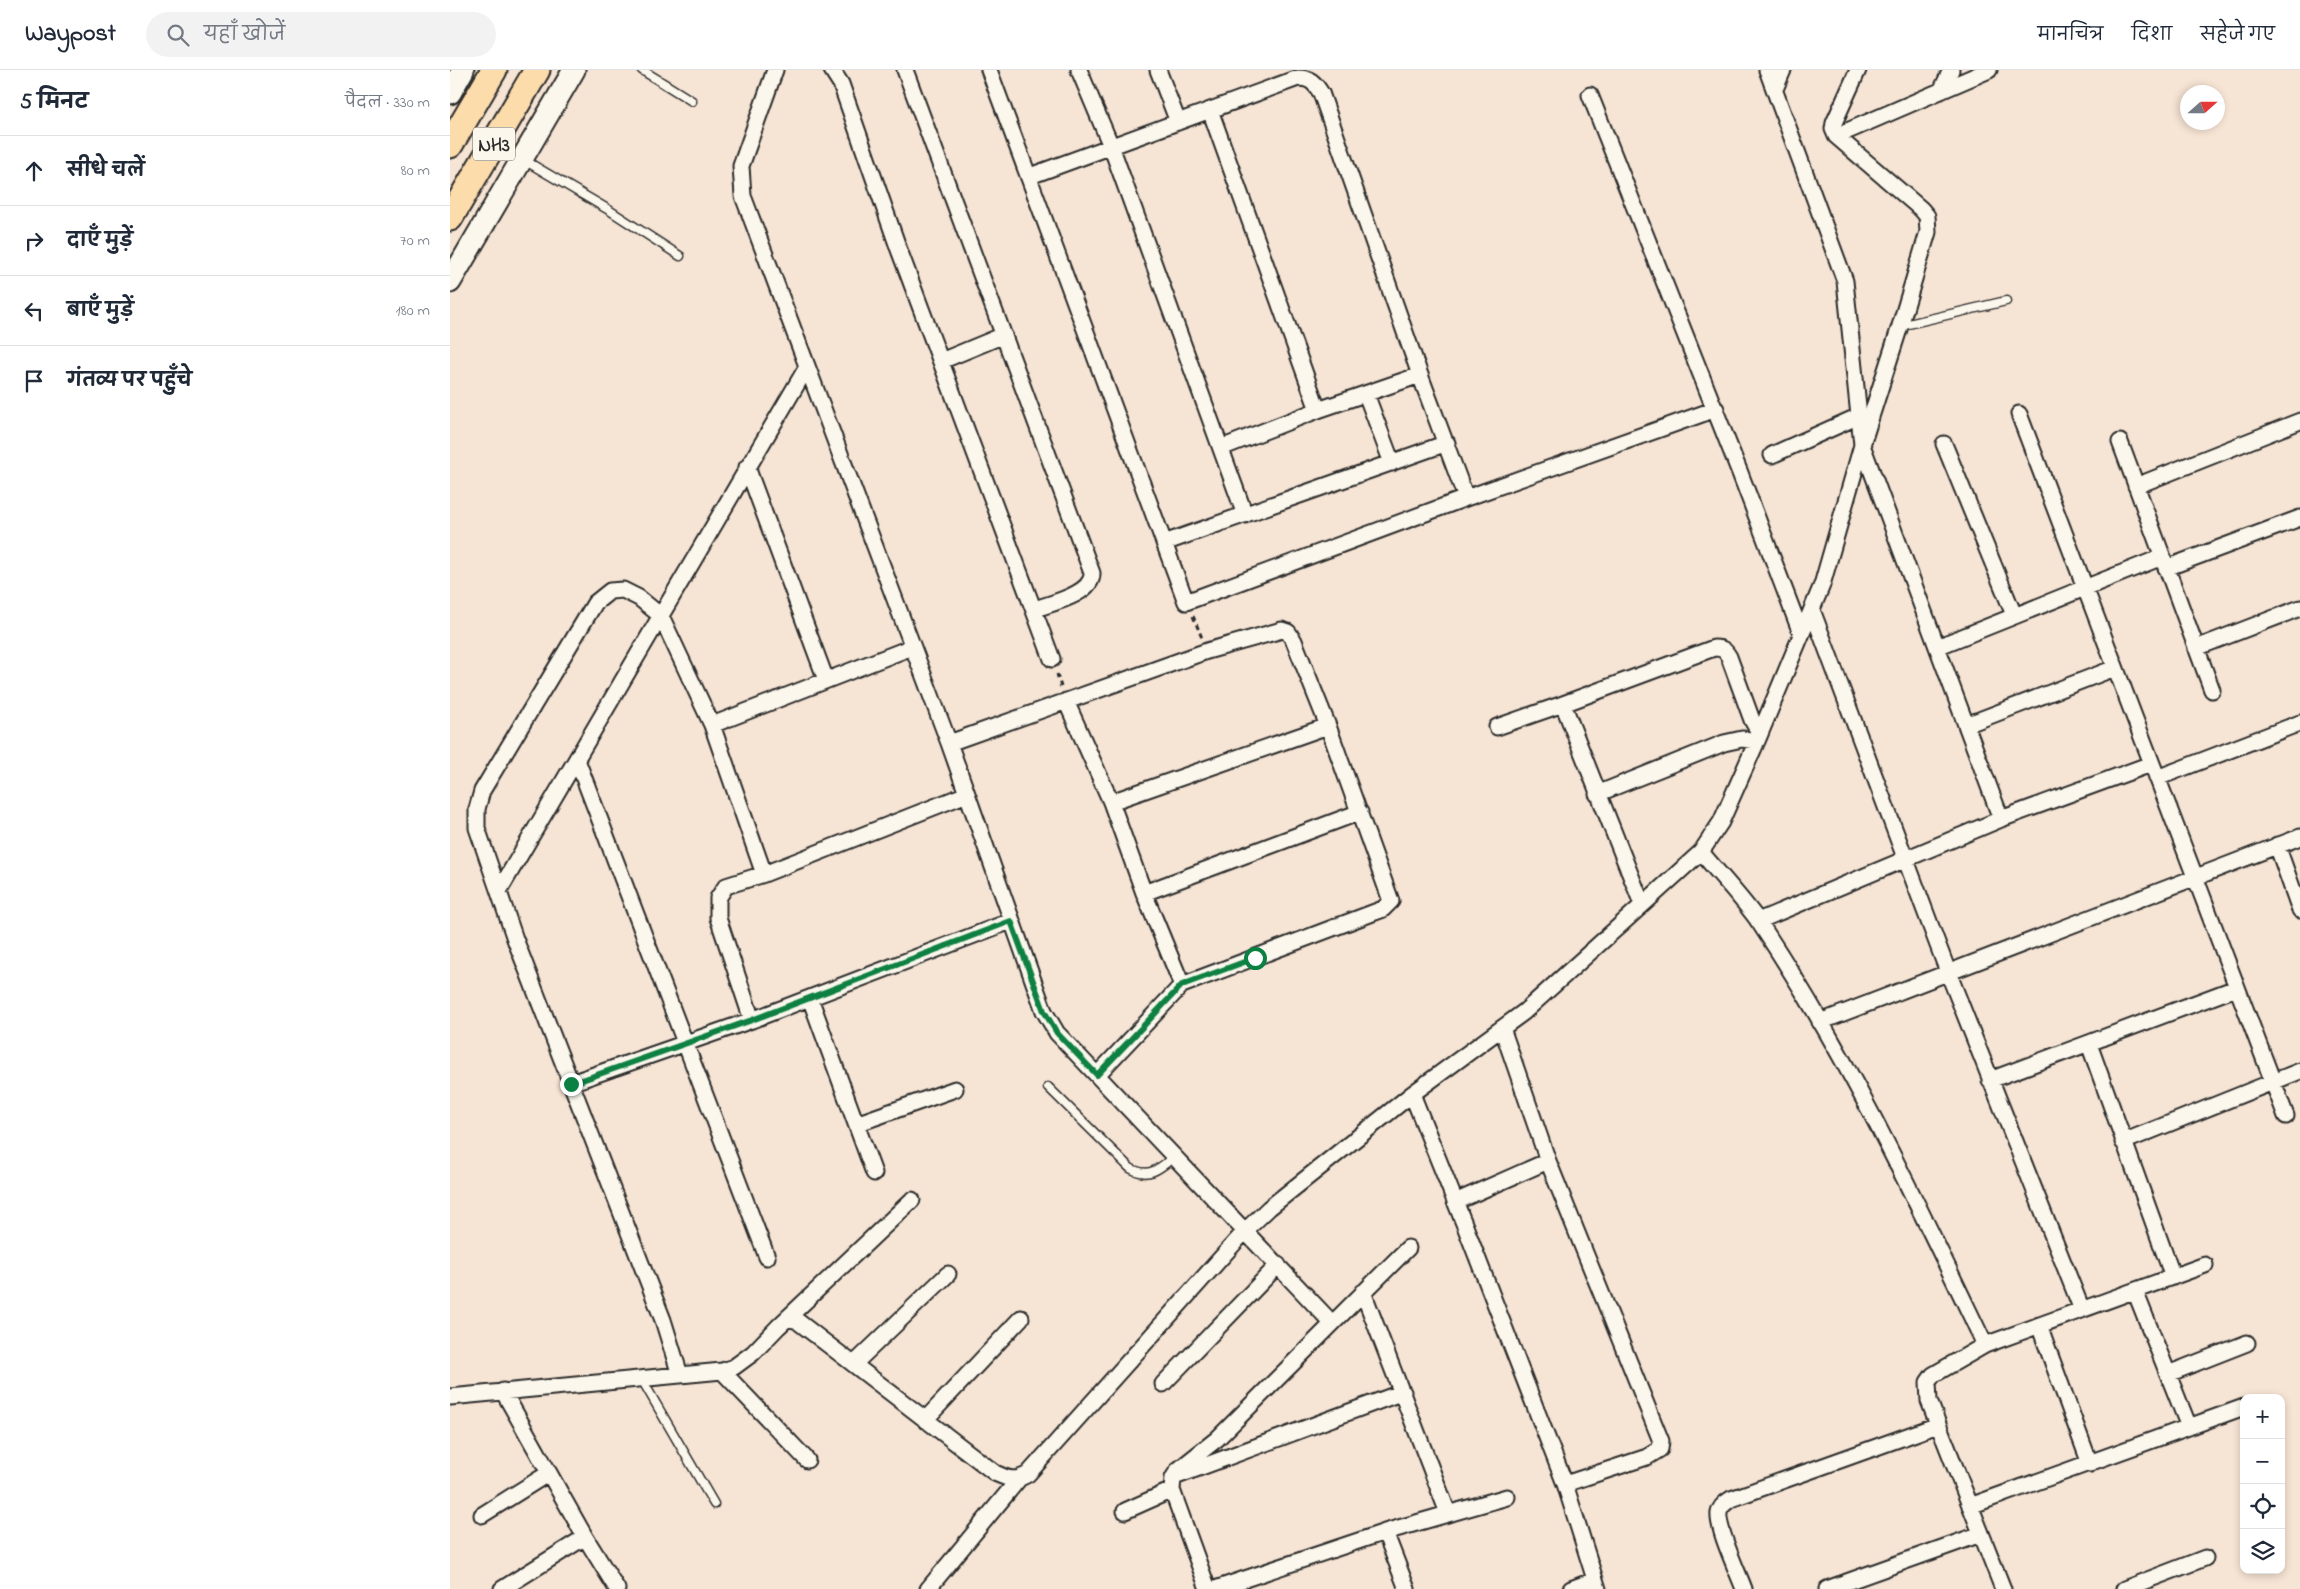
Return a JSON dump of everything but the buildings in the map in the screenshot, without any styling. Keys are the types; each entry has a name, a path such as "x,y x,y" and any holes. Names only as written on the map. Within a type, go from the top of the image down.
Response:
{"highway":[{"name":"NH3","path":"450,145 494,70"},
{"name":"NH3","path":"450,218 537,70"}],"main road":[{"path":"450,93 463,70"},
{"path":"450,282 574,70"}],"street":[{"path":"775,70 741,166 740,179 743,196 949,742 1044,1011 1057,1033 1246,1230 1332,1323"},
{"path":"832,70 841,84 898,247 1035,609 1052,659"},
{"path":"905,70 1092,572 1092,580 1089,586 1035,609"},
{"path":"989,70 1030,176 1186,602 1466,498 1716,409"},
{"path":"1079,70 1111,146 1245,515"},
{"path":"1158,70 1178,122"},
{"path":"1766,70 1775,89 1845,281 1862,445 2001,819"},
{"path":"1775,89 1783,70"},
{"path":"928,1589 1018,1480 1028,1474 1246,1230 1270,1208 1412,1094 1524,1012 1702,852 1721,822 1759,737 1822,585 1862,445 1928,232 1927,216 1921,209 1836,136 1833,128 1834,123 1858,70"},
{"path":"1942,91 1951,70"},
{"path":"1836,136 1989,70"},
{"path":"1030,176 1298,78 1306,78 1314,82 1321,92 1420,375 1466,498"},
{"path":"1590,95 1716,409 1801,633"},
{"path":"1210,110 1318,410"},
{"path":"941,361 1004,335"},
{"path":"499,891 807,367"},
{"path":"1221,448 1318,410 1420,375"},
{"path":"1366,394 1392,463"},
{"path":"2019,414 2286,1116"},
{"path":"1772,455 1859,416"},
{"path":"2136,486 2300,421"},
{"path":"2120,442 2212,690"},
{"path":"1164,544 1446,443"},
{"path":"1944,444 2014,615"},
{"path":"747,467 826,680"},
{"path":"1936,647 2086,587 2300,518"},
{"path":"680,1375 663,1320 571,1084 477,828 477,809 482,791 595,603 603,594 610,590 623,590 639,598 662,616 712,725 764,874"},
{"path":"2196,648 2300,608"},
{"path":"1812,610 1948,972 2082,1310"},
{"path":"949,742 1207,651 1282,630 1288,632 1294,640 1360,812 1391,901 1386,907 1182,985 1097,1075"},
{"path":"712,725 912,647"},
{"path":"1497,727 1714,648 1720,648 1726,651 1759,737"},
{"path":"1966,725 2115,668"},
{"path":"1066,701 1111,802 1144,893 1182,985"},
{"path":"1563,704 1642,904"},
{"path":"2157,778 2300,723"},
{"path":"1111,802 1328,726"},
{"path":"1597,794 1724,743 1759,737"},
{"path":"577,760 766,1257"},
{"path":"1758,921 2001,819 2151,764"},
{"path":"752,1020 718,918 718,898 720,892 726,886 764,874 967,794"},
{"path":"1144,893 1360,812"},
{"path":"1820,1022 2300,837"},
{"path":"2276,845 2300,910"},
{"path":"1702,852 1758,921 1820,1022 1900,1169 1985,1345"},
{"path":"571,1084 752,1020 1011,921"},
{"path":"1990,1080 2236,988"},
{"path":"810,998 874,1173"},
{"path":"1502,1028 1548,1161 1661,1441 1660,1449 1655,1454 1565,1484"},
{"path":"2089,1044 2173,1276"},
{"path":"2123,1142 2300,1071"},
{"path":"856,1124 955,1089"},
{"path":"1412,1094 1565,1484 1597,1585 1571,1589"},
{"path":"1455,1202 1548,1161"},
{"path":"450,1397 722,1371 734,1367 748,1357 912,1200"},
{"path":"1208,1589 1172,1484 1178,1470 1217,1439 1408,1248"},
{"path":"2003,1589 1929,1401 1928,1382 1933,1375 1985,1345 2205,1264"},
{"path":"1163,1384 1278,1265"},
{"path":"854,1364 948,1274"},
{"path":"2135,1291 2189,1427"},
{"path":"1363,1292 1448,1513"},
{"path":"925,1420 1021,1318"},
{"path":"787,1319 796,1320 995,1473 1008,1479 1018,1480"},
{"path":"2039,1325 2090,1464"},
{"path":"2168,1374 2247,1343"},
{"path":"722,1371 807,1460"},
{"path":"503,1391 585,1537 617,1589"},
{"path":"1125,1512 1172,1484 1402,1392"},
{"path":"1970,1506 2240,1408"},
{"path":"1744,1589 1720,1524 1719,1512 1722,1505 1731,1499 1938,1425"},
{"path":"482,1515 549,1473"},
{"path":"1215,1589 1259,1583 1386,1532 1506,1497"},
{"path":"1386,1532 1407,1589"},
{"path":"1827,1589 1866,1582 1981,1534"},
{"path":"502,1589 585,1537"},
{"path":"2124,1589 2205,1558"}],"lane":[{"path":"642,70 692,101"},
{"path":"522,159 609,210 680,256"},
{"path":"1900,326 2006,300"},
{"path":"1048,1087 1130,1168 1138,1173 1153,1173 1174,1156"},
{"path":"641,1378 714,1504"}],"path":[{"path":"1186,602 1207,651"},
{"path":"1052,659 1066,701"}],"route":[{"path":"571,1084 752,1020 1011,921 1044,1011 1057,1033 1097,1075 1182,985 1255,958"}]}
